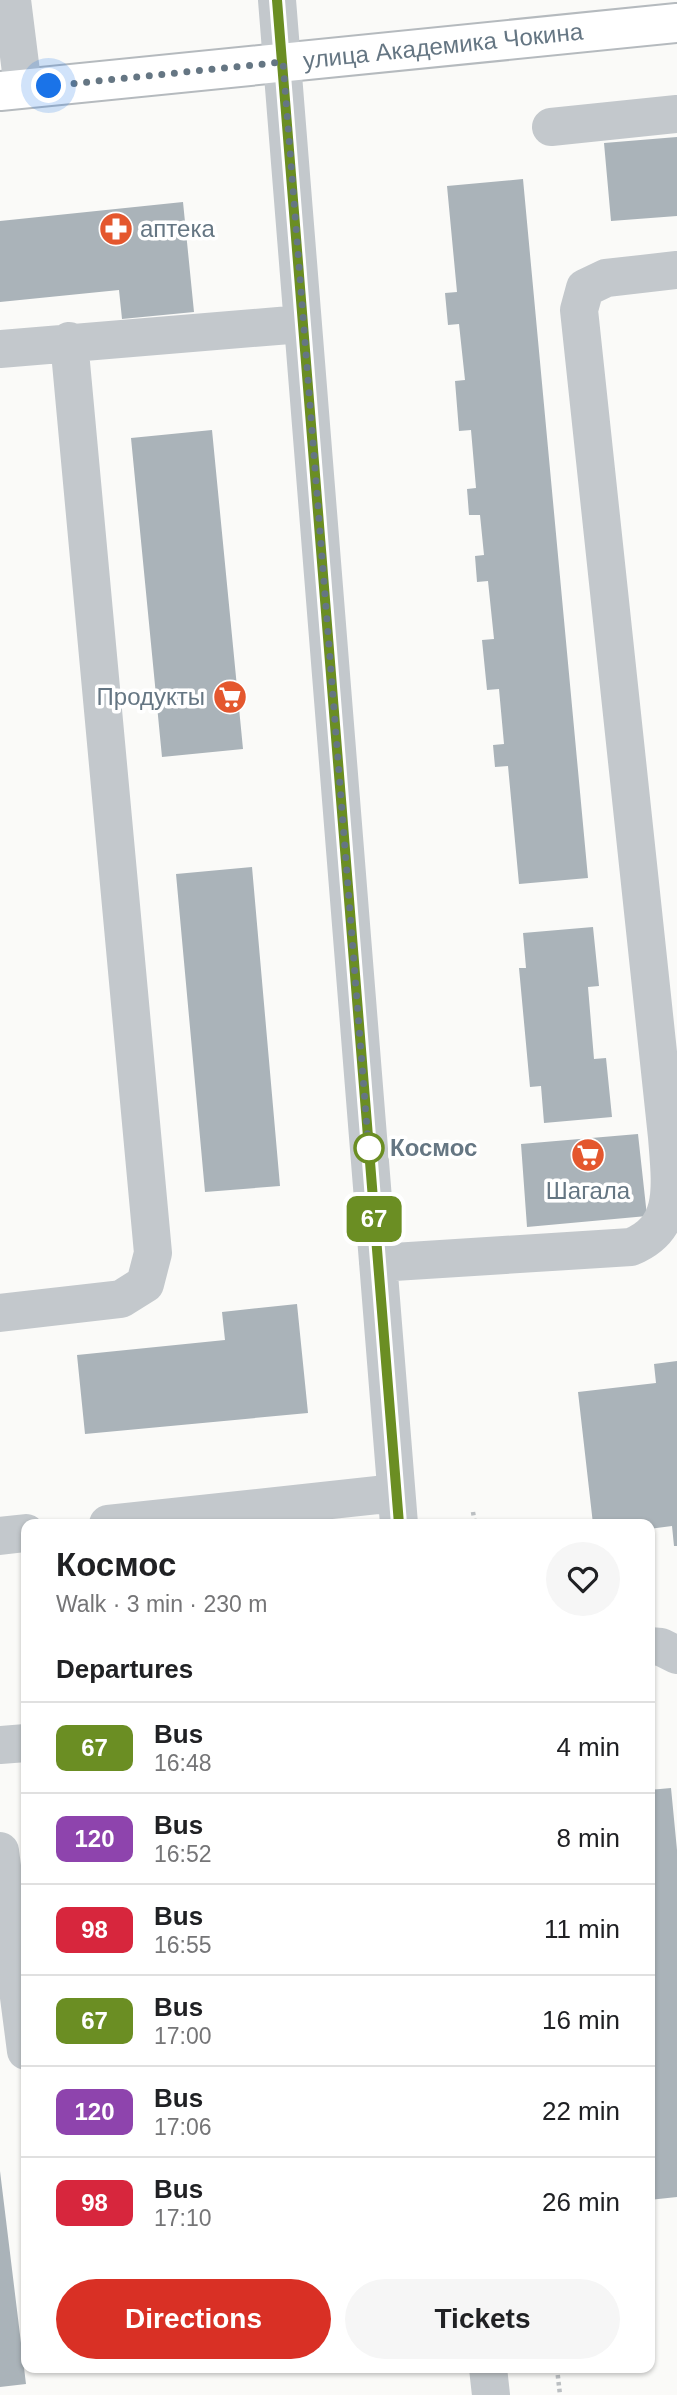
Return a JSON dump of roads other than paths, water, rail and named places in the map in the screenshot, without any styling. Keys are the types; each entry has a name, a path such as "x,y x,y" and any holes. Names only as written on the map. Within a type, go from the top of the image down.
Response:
{"main road":[{"name":"улица Академика Чокина","path":"12,90 677,23"}],"street":[{"path":"12,0 12,90"},
{"path":"199,1519 398,1508 277,0"},
{"path":"551,127 677,114"},
{"path":"378,1263 631,1247 662,1250 660,1235 671,1222 672,1137 579,310 585,288 606,278 677,270"},
{"path":"0,349 69,341 302,324"},
{"path":"0,1313 121,1299 145,1284 153,1253 69,341"},
{"path":"0,1536 21,1534"},
{"path":"655,1646 677,1655"},
{"path":"0,1745 21,1743"},
{"path":"0,1851 21,2013"},
{"path":"489,2373 491,2395"}],"place":[{"name":"аптека","path":"116,229"},
{"name":"Продукты","path":"230,697"},
{"name":"Космос","path":"369,1148"},
{"name":"Шагала","path":"588,1155"}]}
